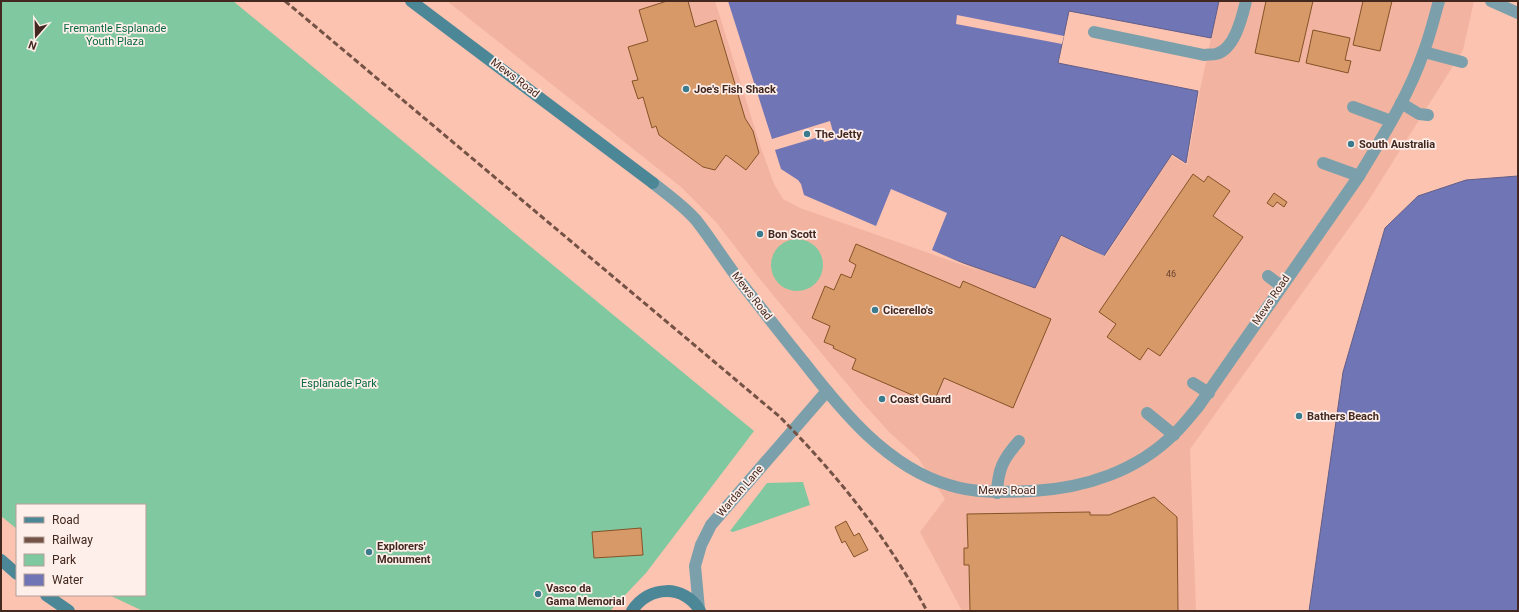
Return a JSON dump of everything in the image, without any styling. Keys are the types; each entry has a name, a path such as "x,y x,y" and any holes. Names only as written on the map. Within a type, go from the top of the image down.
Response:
{"street":[{"name":"Mews Road","path":"411,1 653,183 694,218 739,280 826,391 866,433 887,452 912,469 948,485 979,492 997,493 1048,490 1099,479 1123,470 1142,460 1174,435 1209,393 1281,286 1358,176 1402,103 1424,52 1439,1"},
{"path":"1094,32 1204,55 1218,54 1230,43 1239,29 1246,1"},
{"path":"1491,1 1517,8"},
{"path":"1424,52 1462,62"},
{"path":"1402,103 1419,114 1428,115"},
{"path":"1353,107 1391,121"},
{"path":"1323,163 1358,176"},
{"path":"1268,276 1281,286"},
{"path":"1193,383 1209,393"},
{"name":"Wardan Lane","path":"699,610 695,566 701,545 711,525 826,391"},
{"path":"1147,413 1174,435"},
{"path":"997,493 998,474 1005,457 1018,441"},
{"path":"1,560 16,573"},
{"path":"632,611 640,601 649,594 660,591 671,591 682,594 692,600 699,610"},
{"path":"47,596 69,611"}],"shaded area":[{"path":"447,1 729,1 798,189 1032,288 1060,230 1106,253 1167,153 1187,165 1200,90 1219,1 1474,1 1463,50 1367,203 1190,449 1196,611 962,611 920,532 945,499 918,458 890,433 862,402 763,283 716,222 681,187"}],"green space":[{"name":"Esplanade Park","path":"1,1 233,1 754,431 646,573 610,611 143,611 111,596 146,596 146,504 16,504 16,528 1,516"},
{"path":"797,239 807,241 815,247 821,255 823,265 821,275 815,283 807,289 797,291 787,289 779,283 773,275 771,265 773,255 779,247 787,241"},
{"path":"803,482 810,505 733,532 730,531 767,483"}],"water":[{"path":"717,1 1219,1 1211,38 1069,11 1058,63 1198,91 1186,163 1172,154 1104,256 1061,235 1035,288 800,206 785,198"},
{"path":"1518,176 1518,611 1309,611 1343,372 1385,228 1418,196 1466,180"}],"pier":[{"path":"715,1 728,1 772,139 830,121 835,139 824,142 822,136 775,150 781,169 798,180 801,184 804,195 876,226 891,189 947,213 932,250 980,271 800,208 783,199 774,184 761,148"},
{"path":"957,15 1064,36 1062,44 956,24"},
{"path":"1171,158 1105,257 1074,243 1105,256"}],"building":[{"name":"Joe's Fish Shack","path":"667,1 688,1 695,27 716,20 745,118 753,131 759,153 746,170 726,155 715,170 703,167 659,135 656,126 652,128 643,97 638,99 632,81 638,80 628,47 648,41 639,10"},
{"path":"1266,1 1313,1 1299,62 1255,53"},
{"path":"1363,1 1392,1 1380,51 1353,45"},
{"path":"1313,30 1350,38 1345,60 1351,61 1348,73 1306,63"},
{"path":"1193,174 1204,182 1208,176 1230,191 1213,216 1243,237 1160,356 1148,348 1140,360 1107,337 1116,324 1099,312"},
{"path":"1274,193 1287,202 1284,207 1277,202 1273,207 1267,203"},
{"path":"856,244 960,288 963,281 1051,319 1013,408 944,378 933,404 852,369 856,359 824,342 830,326 812,318 825,286 834,290 841,274 851,278 856,265 849,261"},
{"path":"1154,497 1177,517 1178,611 970,611 969,565 964,565 964,548 968,548 967,514 1090,512 1090,515 1109,515"},
{"path":"846,521 854,536 859,533 868,550 854,557 845,541 842,543 835,527"},
{"path":"641,528 643,555 594,558 592,532"}],"railway":[{"path":"285,1 780,417 822,462 861,509 912,584 927,611"}],"place":[{"name":"Joe's Fish Shack","path":"686,89"},
{"name":"The Jetty","path":"807,134"},
{"name":"South Australia","path":"1351,144"},
{"name":"Bon Scott","path":"760,234"},
{"name":"Cicerello's","path":"875,310"},
{"name":"Coast Guard","path":"882,399"},
{"name":"Bathers Beach","path":"1299,416"},
{"name":"Explorers' Monument","path":"369,552"},
{"name":"Vasco da Gama Memorial","path":"538,594"}],"park label":[{"name":"Fremantle Esplanade Youth Plaza","path":"115,34"}]}
